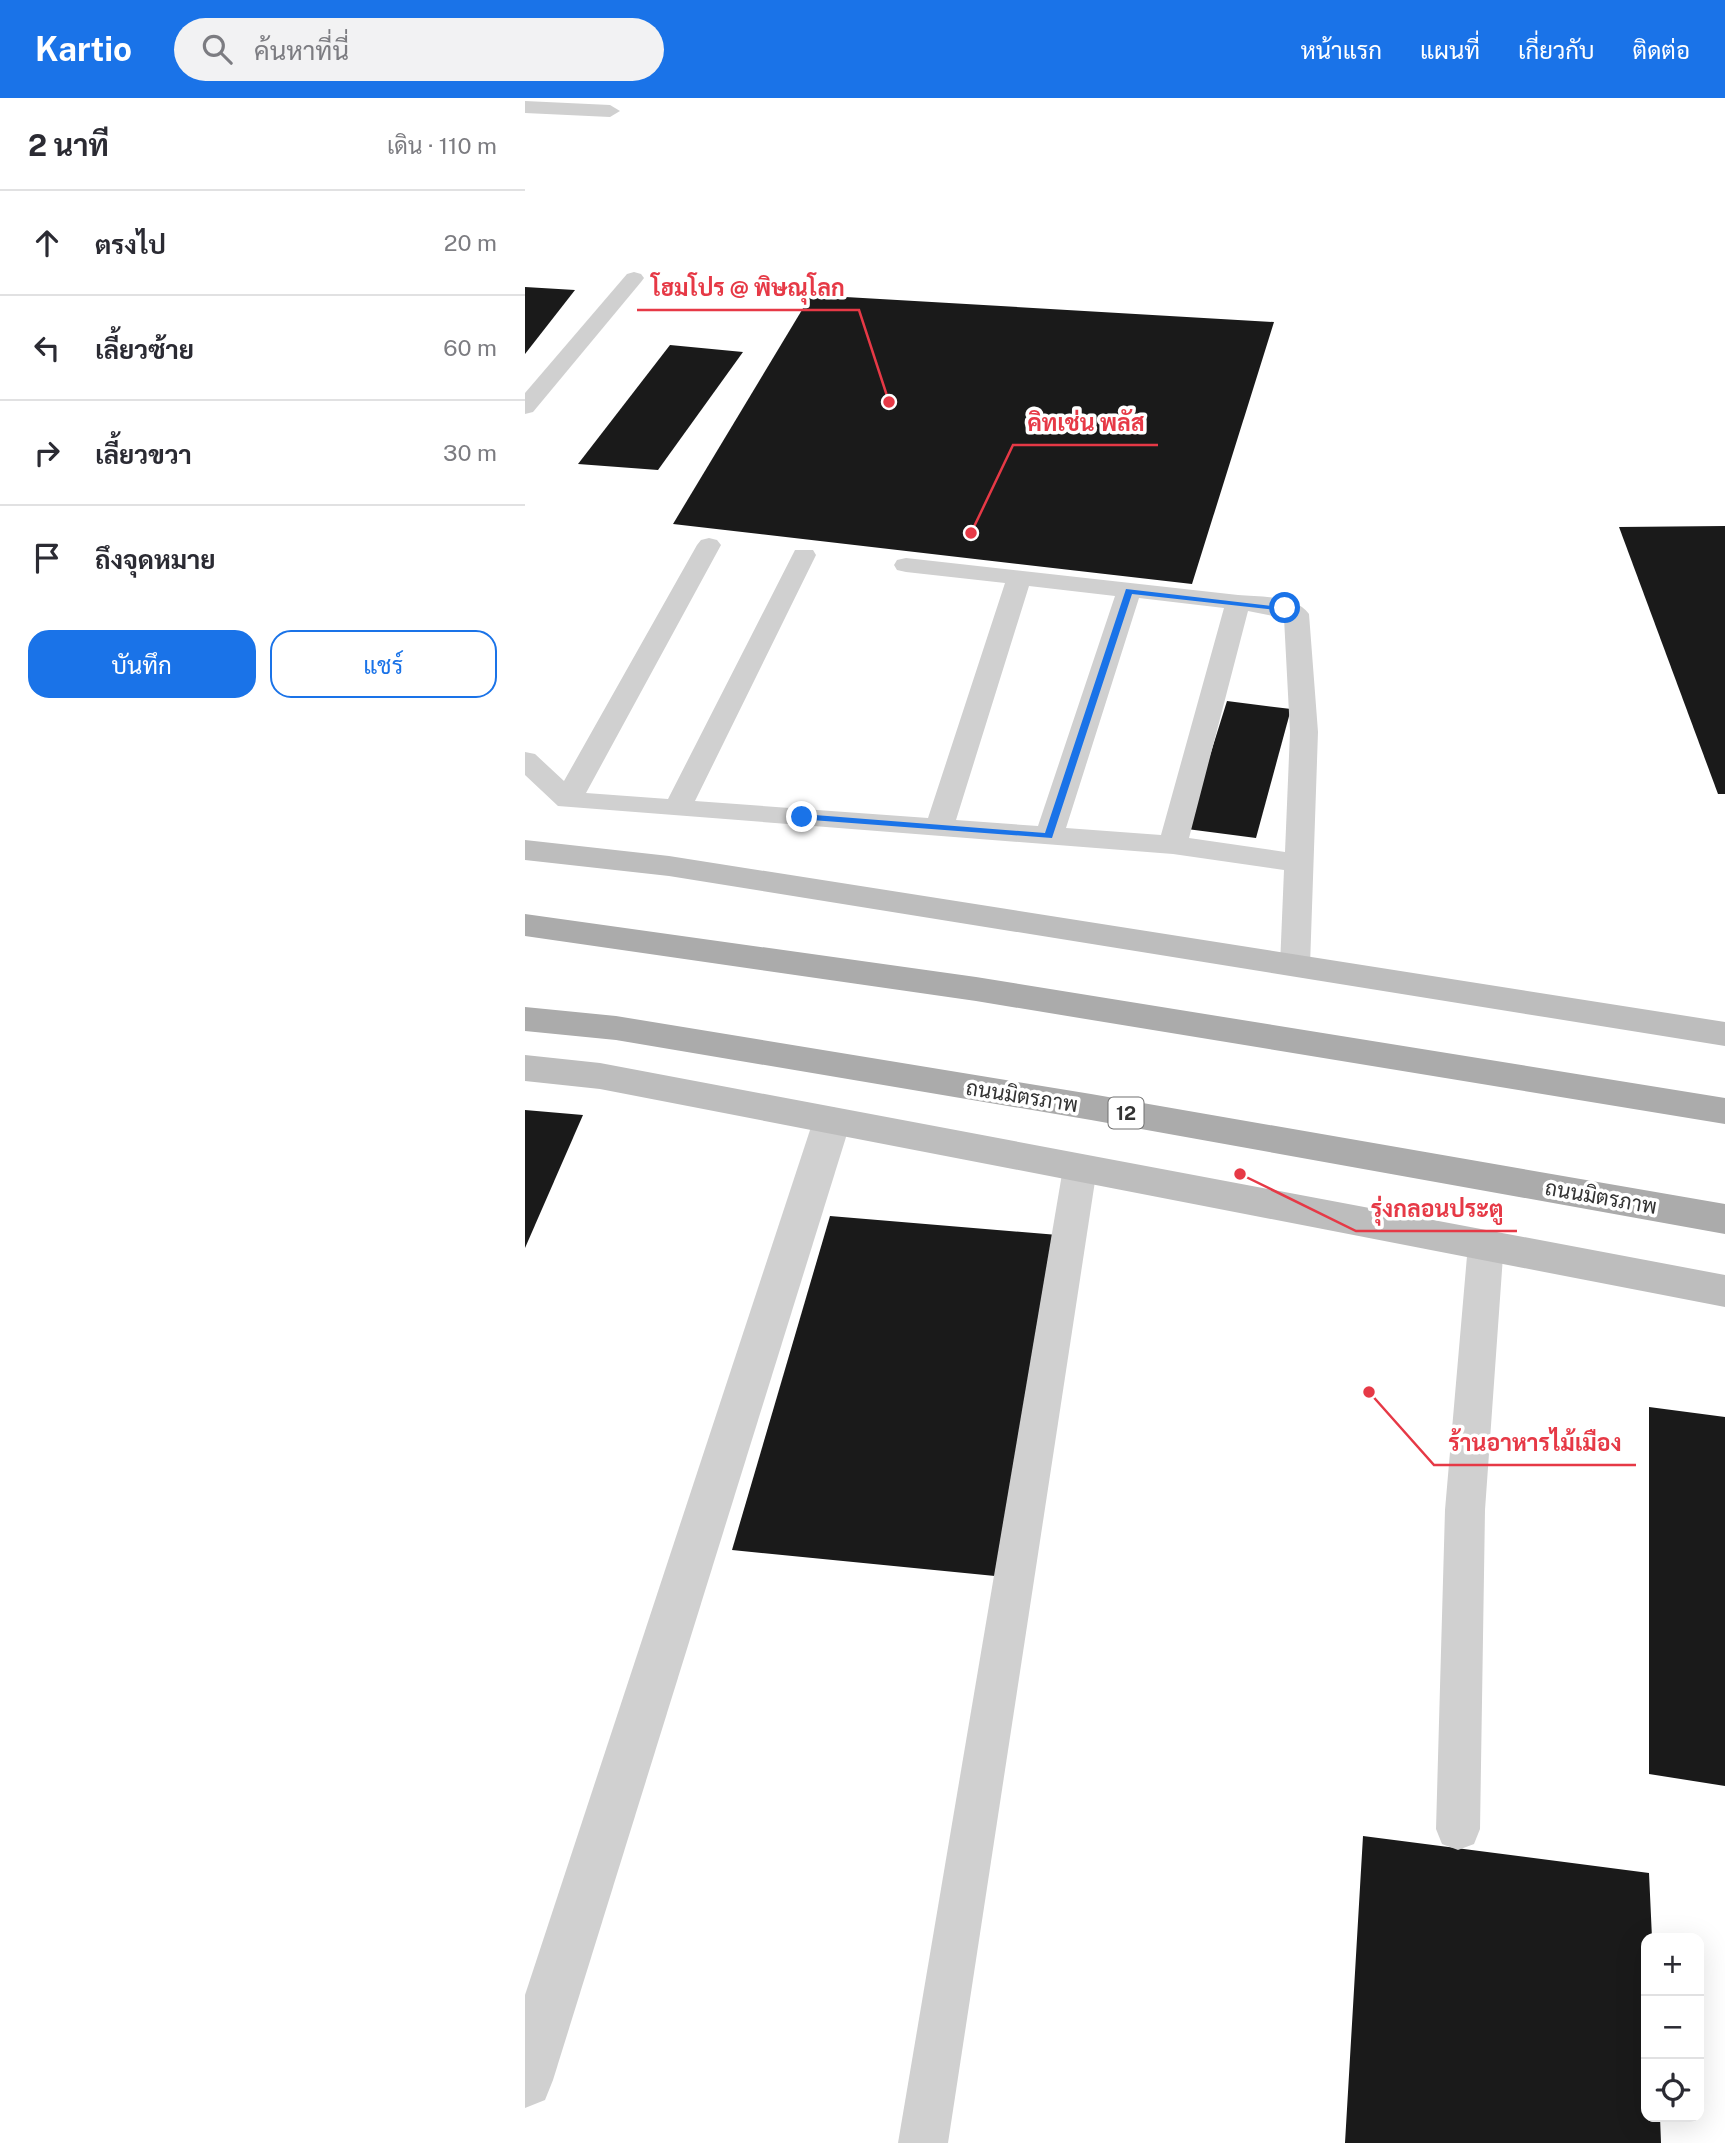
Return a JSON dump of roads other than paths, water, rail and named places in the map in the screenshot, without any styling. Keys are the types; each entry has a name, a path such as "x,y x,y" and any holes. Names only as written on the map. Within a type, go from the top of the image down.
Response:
{"main road":[{"path":"525,850 669,866 1725,1034"},
{"path":"525,925 761,955 1119,1009 1725,1111"},
{"name":"ถนนมิตรภาพ","path":"525,1018 616,1028 1077,1105 1725,1219"},
{"path":"525,1068 600,1076 1725,1291"}],"street":[{"path":"525,107 610,111"},
{"path":"525,2080 832,1121"}],"lane":[{"path":"525,407 635,278"},
{"path":"568,800 709,545"},
{"path":"677,808 804,555"},
{"path":"906,565 1238,602 1285,608 1296,614 1304,732 1296,966"},
{"path":"939,828 1019,578"},
{"path":"1049,836 1129,591"},
{"path":"1173,845 1238,602"},
{"path":"525,760 568,800 1173,845 1300,863"},
{"path":"923,2143 1080,1168"},
{"path":"1458,1829 1465,1510 1472,1448 1485,1256"}],"place":[{"name":"โฮมโปร @ พิษณุโลก","path":"889,402"},
{"name":"คิทเช่น พลัส","path":"971,533"},
{"name":"รุ่งกลอนประตู","path":"1240,1174"},
{"name":"ร้านอาหารไม้เมือง","path":"1369,1392"}]}
